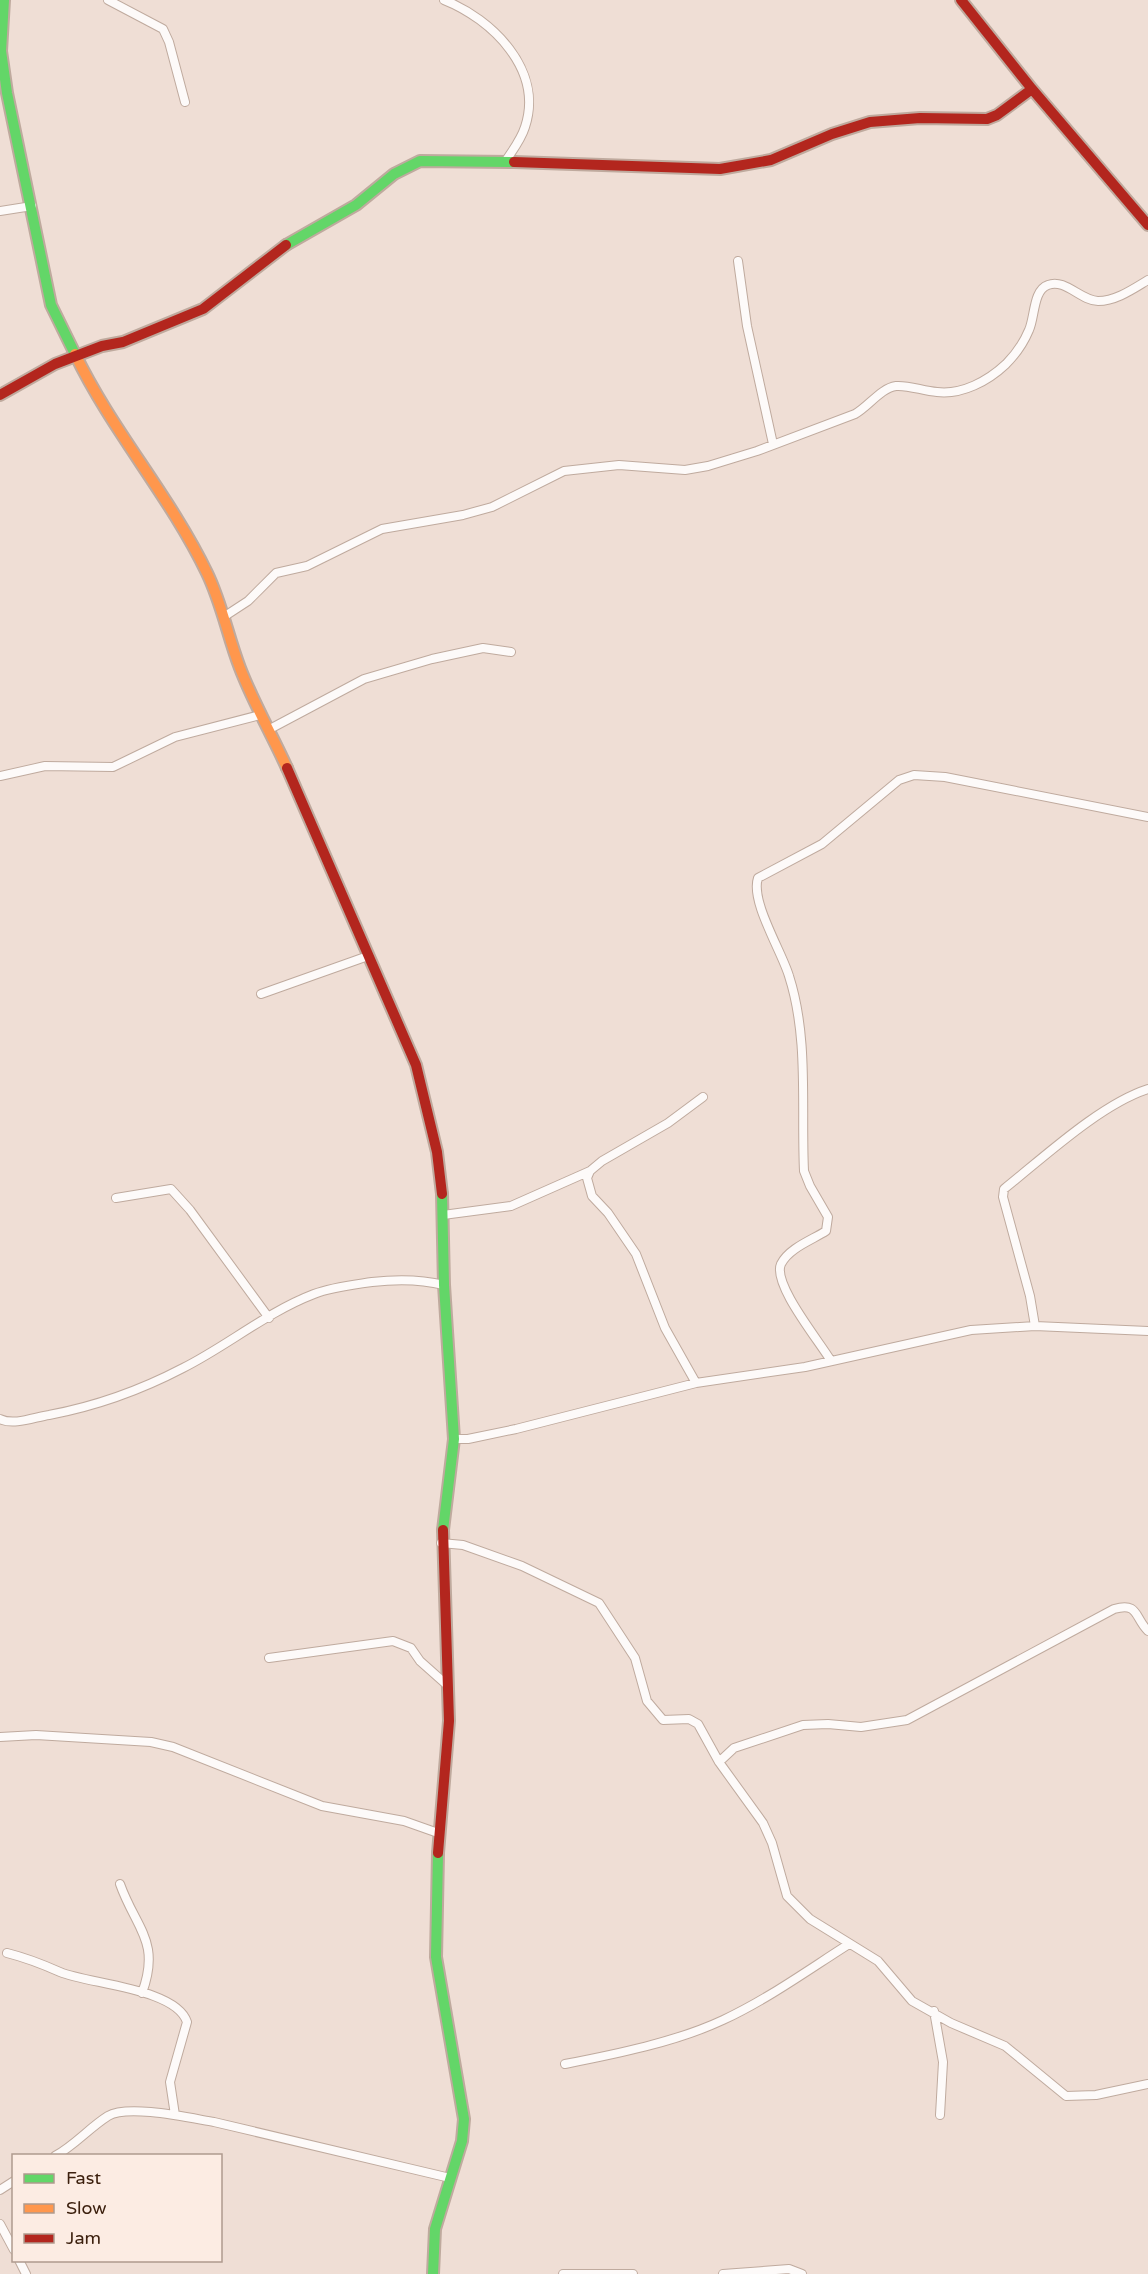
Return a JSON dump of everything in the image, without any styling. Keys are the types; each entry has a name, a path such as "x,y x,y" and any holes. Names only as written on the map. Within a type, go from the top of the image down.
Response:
{"street":[{"path":"4,0 3,62 51,305 76,357 124,442 174,515 207,573 225,616 240,668 288,770 416,1065 426,1096 436,1152 443,1215 444,1285 454,1439 441,1543 449,1721 446,1774 438,1833 436,1957 440,1992 464,2119 462,2141 435,2229 433,2274"},
{"path":"108,0 163,28 185,102"},
{"path":"444,0 467,10 496,33 510,48 521,70 528,99 526,125 520,140 504,164"},
{"path":"961,0 1032,89 1148,225"},
{"path":"0,395 31,375 91,349 123,342 202,309 296,237 356,205 409,165 420,161 504,164 574,162 720,169 771,160 840,130 870,122 920,118 987,119 997,115 1032,89"},
{"path":"0,211 32,206"},
{"path":"738,261 747,326 773,444"},
{"path":"225,616 248,601 276,573 307,566 382,529 463,515 492,507 564,471 619,465 685,470 732,460 855,414 868,407 887,389 896,386 952,393 966,389 988,377 1006,363 1022,343 1030,327 1039,293 1046,285 1055,283 1084,299 1097,301 1125,294 1148,280"},
{"path":"268,730 364,679 432,659 483,648 511,652"},
{"path":"0,776 45,766 113,767 175,737 261,715"},
{"path":"831,1361 798,1311 779,1272 787,1257 826,1231 828,1217 804,1171 803,1071 799,1021 784,960 758,897 756,887 758,878 822,844 899,780 914,775 945,777 1148,818"},
{"path":"261,994 368,956"},
{"path":"1035,1326 1030,1296 1003,1197 1004,1189 1078,1130 1121,1102 1148,1089"},
{"path":"443,1215 512,1206 590,1171 668,1123 703,1097"},
{"path":"590,1171 586,1178 587,1187 636,1254 665,1328 696,1383"},
{"path":"117,1198 171,1189 190,1210 269,1318"},
{"path":"0,1419 15,1421 88,1408 120,1398 191,1364 287,1306 315,1293 341,1286 416,1279 444,1285"},
{"path":"454,1439 468,1439 516,1429 696,1383 831,1361 971,1330 1035,1326 1148,1331"},
{"path":"441,1543 463,1545 522,1566 599,1603 635,1658 647,1701 663,1720 689,1719 698,1724 719,1762 763,1823 772,1843 787,1896 810,1918 883,1965 912,2001 934,2011 951,2024 1005,2046 1066,2096 1096,2095 1148,2084"},
{"path":"719,1762 734,1748 783,1730 828,1724 861,1727 907,1720 1114,1609 1125,1606 1134,1610 1148,1631"},
{"path":"269,1658 393,1641 411,1648 420,1661 447,1685"},
{"path":"0,1737 36,1735 151,1742 173,1747 322,1806 404,1821 438,1833"},
{"path":"120,1884 128,1907 149,1945 150,1969 142,1993"},
{"path":"565,2064 624,2052 722,2020 797,1978 849,1944"},
{"path":"8,1953 36,1960 60,1972 115,1983 180,2010 187,2022 170,2082 175,2115"},
{"path":"934,2011 943,2062 940,2115"},
{"path":"59,2154 81,2140 109,2115 125,2112 175,2115 450,2178"},
{"path":"0,2224 12,2246"},
{"path":"723,2274 778,2269 789,2269 802,2274"},
{"path":"563,2274 633,2274"}],"traffic: fast":[{"path":"4,0 1,51 7,93 51,305 75,354"},
{"path":"286,245 356,205 394,174 420,161 514,162"},
{"path":"442,1194 444,1285 454,1439 443,1530"},
{"path":"433,2274 435,2229 462,2141 464,2119 436,1957 438,1853"}],"traffic: slow":[{"path":"75,354 106,410 176,517 207,573 245,681 287,768"}],"traffic: jam":[{"path":"961,0 1032,89 1148,225"},
{"path":"514,162 720,169 771,160 832,134 870,122 920,118 987,119 997,115 1032,89"},
{"path":"0,395 55,364 102,346 123,342 203,309 286,245"},
{"path":"287,768 416,1065 437,1152 442,1194"},
{"path":"438,1853 449,1721 443,1530"}]}
